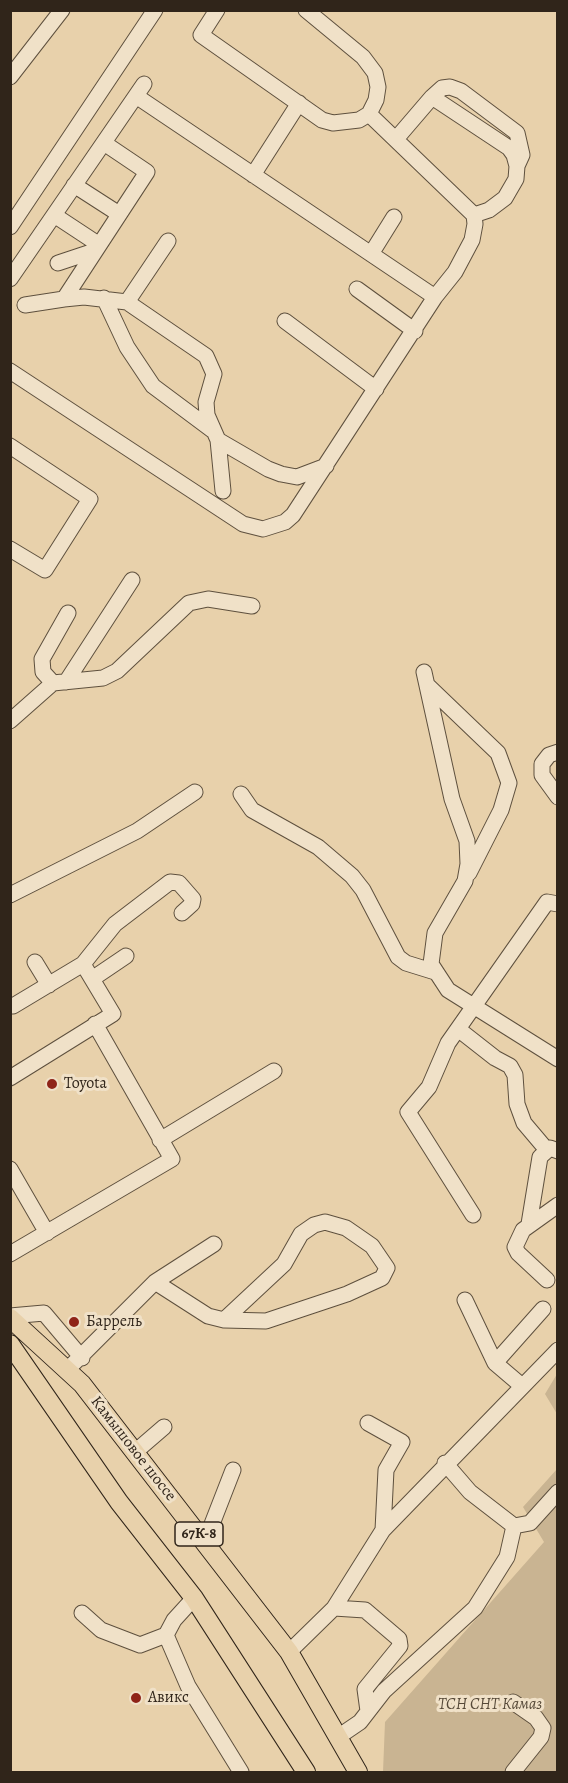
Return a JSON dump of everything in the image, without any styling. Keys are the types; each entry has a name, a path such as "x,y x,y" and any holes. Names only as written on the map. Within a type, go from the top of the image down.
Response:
{"main road":[{"name":"Камышовое шоссе","path":"10,1317 82,1383 290,1653 358,1773"},
{"name":"67К-8","path":"10,1344 119,1502 194,1598 306,1773"}],"lane":[{"path":"10,78 62,10"},
{"path":"10,227 155,10"},
{"path":"217,10 201,35 322,120 333,123 359,120 369,114 378,87 375,74 363,57 306,10"},
{"path":"396,139 441,88 450,87 461,91 517,133 522,155 516,178 505,198 489,210 474,215"},
{"path":"10,279 140,90 253,175 435,297"},
{"path":"432,97 509,148 518,166"},
{"path":"253,175 299,103"},
{"path":"10,371 243,524 253,528 274,526 293,515 435,297 455,272 472,240 474,215 369,114"},
{"path":"64,299 147,172 104,143"},
{"path":"75,185 118,214"},
{"path":"54,215 96,248"},
{"path":"371,254 394,217"},
{"path":"127,302 168,241"},
{"path":"58,263 96,248"},
{"path":"357,289 415,331"},
{"path":"104,298 127,347 153,386 215,435 268,470 281,474 297,477 326,466"},
{"path":"18,307 64,299 104,298 127,302 206,356 214,374 207,402 207,416 215,435 223,490"},
{"path":"285,321 376,389"},
{"path":"10,446 90,499 45,570 10,549"},
{"path":"10,721 59,682 132,580"},
{"path":"68,613 42,659 43,672 59,682 103,678 117,671 189,603 199,599 252,606"},
{"path":"465,881 468,864 467,841 452,799 425,679 498,753 508,783 501,810 465,881 435,933 431,948 431,964 448,990 558,1059"},
{"path":"558,752 549,755 542,764 543,775 558,797"},
{"path":"10,895 137,831 195,792"},
{"path":"241,794 252,810 318,847 352,876 363,890 398,957 406,963 435,972"},
{"path":"13,1006 83,964 115,924 170,882 179,883 193,899 192,904 182,913"},
{"path":"473,1215 408,1112 429,1087 448,1043 547,902 558,904"},
{"path":"92,979 126,956"},
{"path":"35,962 49,985"},
{"path":"10,1078 113,1014 83,964"},
{"path":"10,1254 172,1159 95,1024"},
{"path":"458,1029 495,1058 510,1066 515,1075 517,1104 524,1124 552,1150 540,1157 529,1224"},
{"path":"160,1140 274,1071"},
{"path":"10,1169 47,1233"},
{"path":"547,1280 518,1253 515,1247 522,1230 558,1205"},
{"path":"154,1282 208,1316 224,1320 266,1321 347,1294 382,1278 387,1268 372,1246 346,1228 326,1222 314,1225 301,1234 284,1264 224,1320"},
{"path":"67,1371 154,1282 214,1244"},
{"path":"465,1300 495,1363 522,1386"},
{"path":"495,1363 543,1309"},
{"path":"10,1317 44,1313 82,1358"},
{"path":"290,1653 334,1608 383,1530 445,1463 558,1350"},
{"path":"368,1423 402,1442 386,1470 383,1530"},
{"path":"135,1452 164,1426"},
{"path":"445,1463 470,1492 514,1526 530,1523 558,1492"},
{"path":"205,1542 233,1470"},
{"path":"338,1737 360,1722 384,1691 475,1608 507,1557 514,1526"},
{"path":"82,1613 101,1630 140,1646 166,1635 174,1620 194,1598"},
{"path":"334,1608 365,1610 399,1639 400,1646 365,1689 368,1712"},
{"path":"166,1635 188,1686 241,1773"},
{"path":"513,1702 536,1718 543,1728 541,1737 513,1773"}],"green space":[{"path":"557,1374 557,1414 545,1394"},
{"name":"ТСН СНТ Камаз","path":"557,1469 557,1772 383,1772 385,1722 544,1542 523,1507"}],"place":[{"name":"Toyota","path":"52,1084"},
{"name":"Баррель","path":"74,1322"},
{"name":"Авикс","path":"136,1698"}]}
